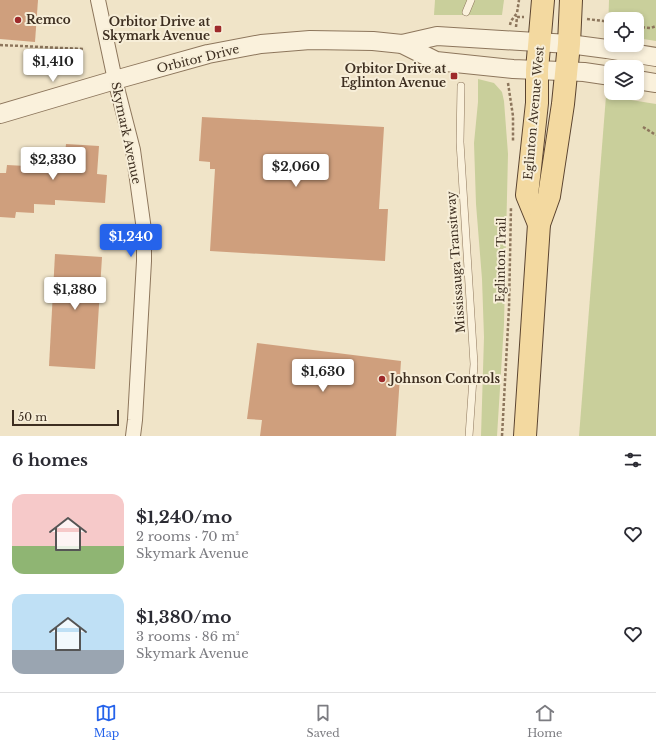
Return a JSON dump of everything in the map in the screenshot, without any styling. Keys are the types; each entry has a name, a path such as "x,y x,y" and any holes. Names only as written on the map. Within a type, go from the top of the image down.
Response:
{"main road":[{"name":"Eglinton Avenue West","path":"539,224 527,195 537,103 552,71 554,43 543,0"},
{"name":"Eglinton Avenue West","path":"525,436 539,224 549,196 554,43 571,0"}],"street":[{"name":"Skymark Avenue","path":"98,0 115,80 133,150 140,199 144,244 133,436"},
{"name":"Orbitor Drive","path":"0,114 208,54 261,44 310,40 373,41 402,44 438,36 554,43 608,49 656,57"},
{"name":"Orbitor Drive","path":"402,44 436,60 513,69 584,72 604,75"},
{"path":"644,81 656,83"}],"lane":[{"path":"464,0 466,12 471,0"},
{"name":"Mississauga Transitway","path":"461,86 460,142 474,364 469,436"}],"path":[{"path":"511,21 517,13 519,0"},
{"path":"586,19 604,21"},
{"path":"644,28 651,28 656,26"},
{"path":"0,45 83,49"},
{"path":"509,85 513,116 513,144"},
{"path":"643,128 656,135"},
{"name":"Eglinton Trail","path":"502,436 509,308 511,206"}],"green space":[{"path":"435,0 504,0 502,15 434,15"},
{"path":"609,0 656,0 656,41 644,39 644,12 609,12"},
{"path":"478,79 494,83 502,92 508,154 504,324 497,436 481,436 484,337 474,143 478,102"},
{"path":"606,100 631,100 656,104 656,436 579,436"}],"building":[{"name":"Remco","path":"0,0 38,0 35,42 0,39"},
{"path":"202,117 384,127 379,209 388,209 385,261 210,251 215,169 210,169 210,162 199,161"},
{"path":"66,144 99,146 97,174 107,175 105,203 55,200 55,205 34,204 34,213 16,212 15,218 0,217 0,173 6,173 7,165 26,166 27,159 45,160 46,153 65,154"},
{"path":"55,254 102,257 95,369 49,366"},
{"path":"257,343 401,361 396,436 260,436 262,420 247,419"}],"place":[{"name":"Remco","path":"18,20"},
{"name":"Orbitor Drive at Skymark Avenue","path":"218,29"},
{"name":"Orbitor Drive at Eglinton Avenue","path":"454,76"},
{"name":"Johnson Controls","path":"382,379"}]}
